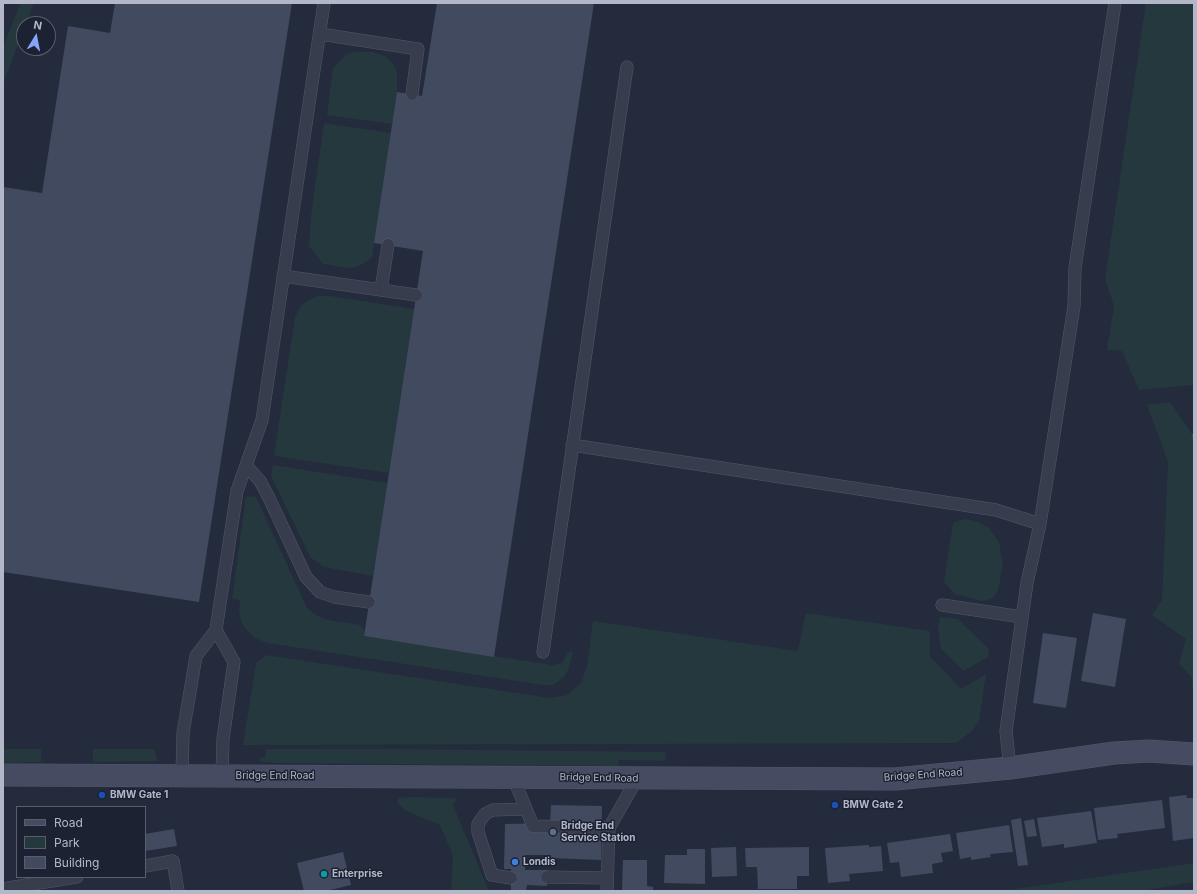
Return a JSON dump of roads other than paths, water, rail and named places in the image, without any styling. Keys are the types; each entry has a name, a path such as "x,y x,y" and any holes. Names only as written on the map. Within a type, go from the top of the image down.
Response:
{"main road":[{"name":"Bridge End Road","path":"3,775 895,779 1010,768 1120,752 1194,754"}],"lane":[{"path":"182,776 183,733 196,656 216,630 237,491 262,420 324,3"},
{"path":"1010,768 1006,731 1027,583 1040,524 1074,306 1075,268 1115,3"},
{"path":"320,34 418,49 412,94"},
{"path":"543,652 627,67"},
{"path":"381,290 388,245"},
{"path":"283,276 416,295"},
{"path":"572,446 996,510 1040,524"},
{"path":"246,465 260,481 306,577 320,592 334,597 369,602"},
{"path":"942,605 1022,617"},
{"path":"216,630 234,662 223,739 222,776"},
{"path":"513,777 533,826 608,828"},
{"path":"607,891 608,828 637,779"},
{"path":"511,878 492,875 478,832 478,824 485,814 493,810 526,809"},
{"path":"146,866 173,861 178,891"},
{"path":"547,877 607,878"},
{"path":"7,888 71,878"}],"place":[{"name":"BMW Gate 1","path":"102,795"},
{"name":"BMW Gate 2","path":"835,805"},
{"name":"Bridge End Service Station","path":"553,832"},
{"name":"Londis","path":"515,862"},
{"name":"Enterprise","path":"324,874"}]}
